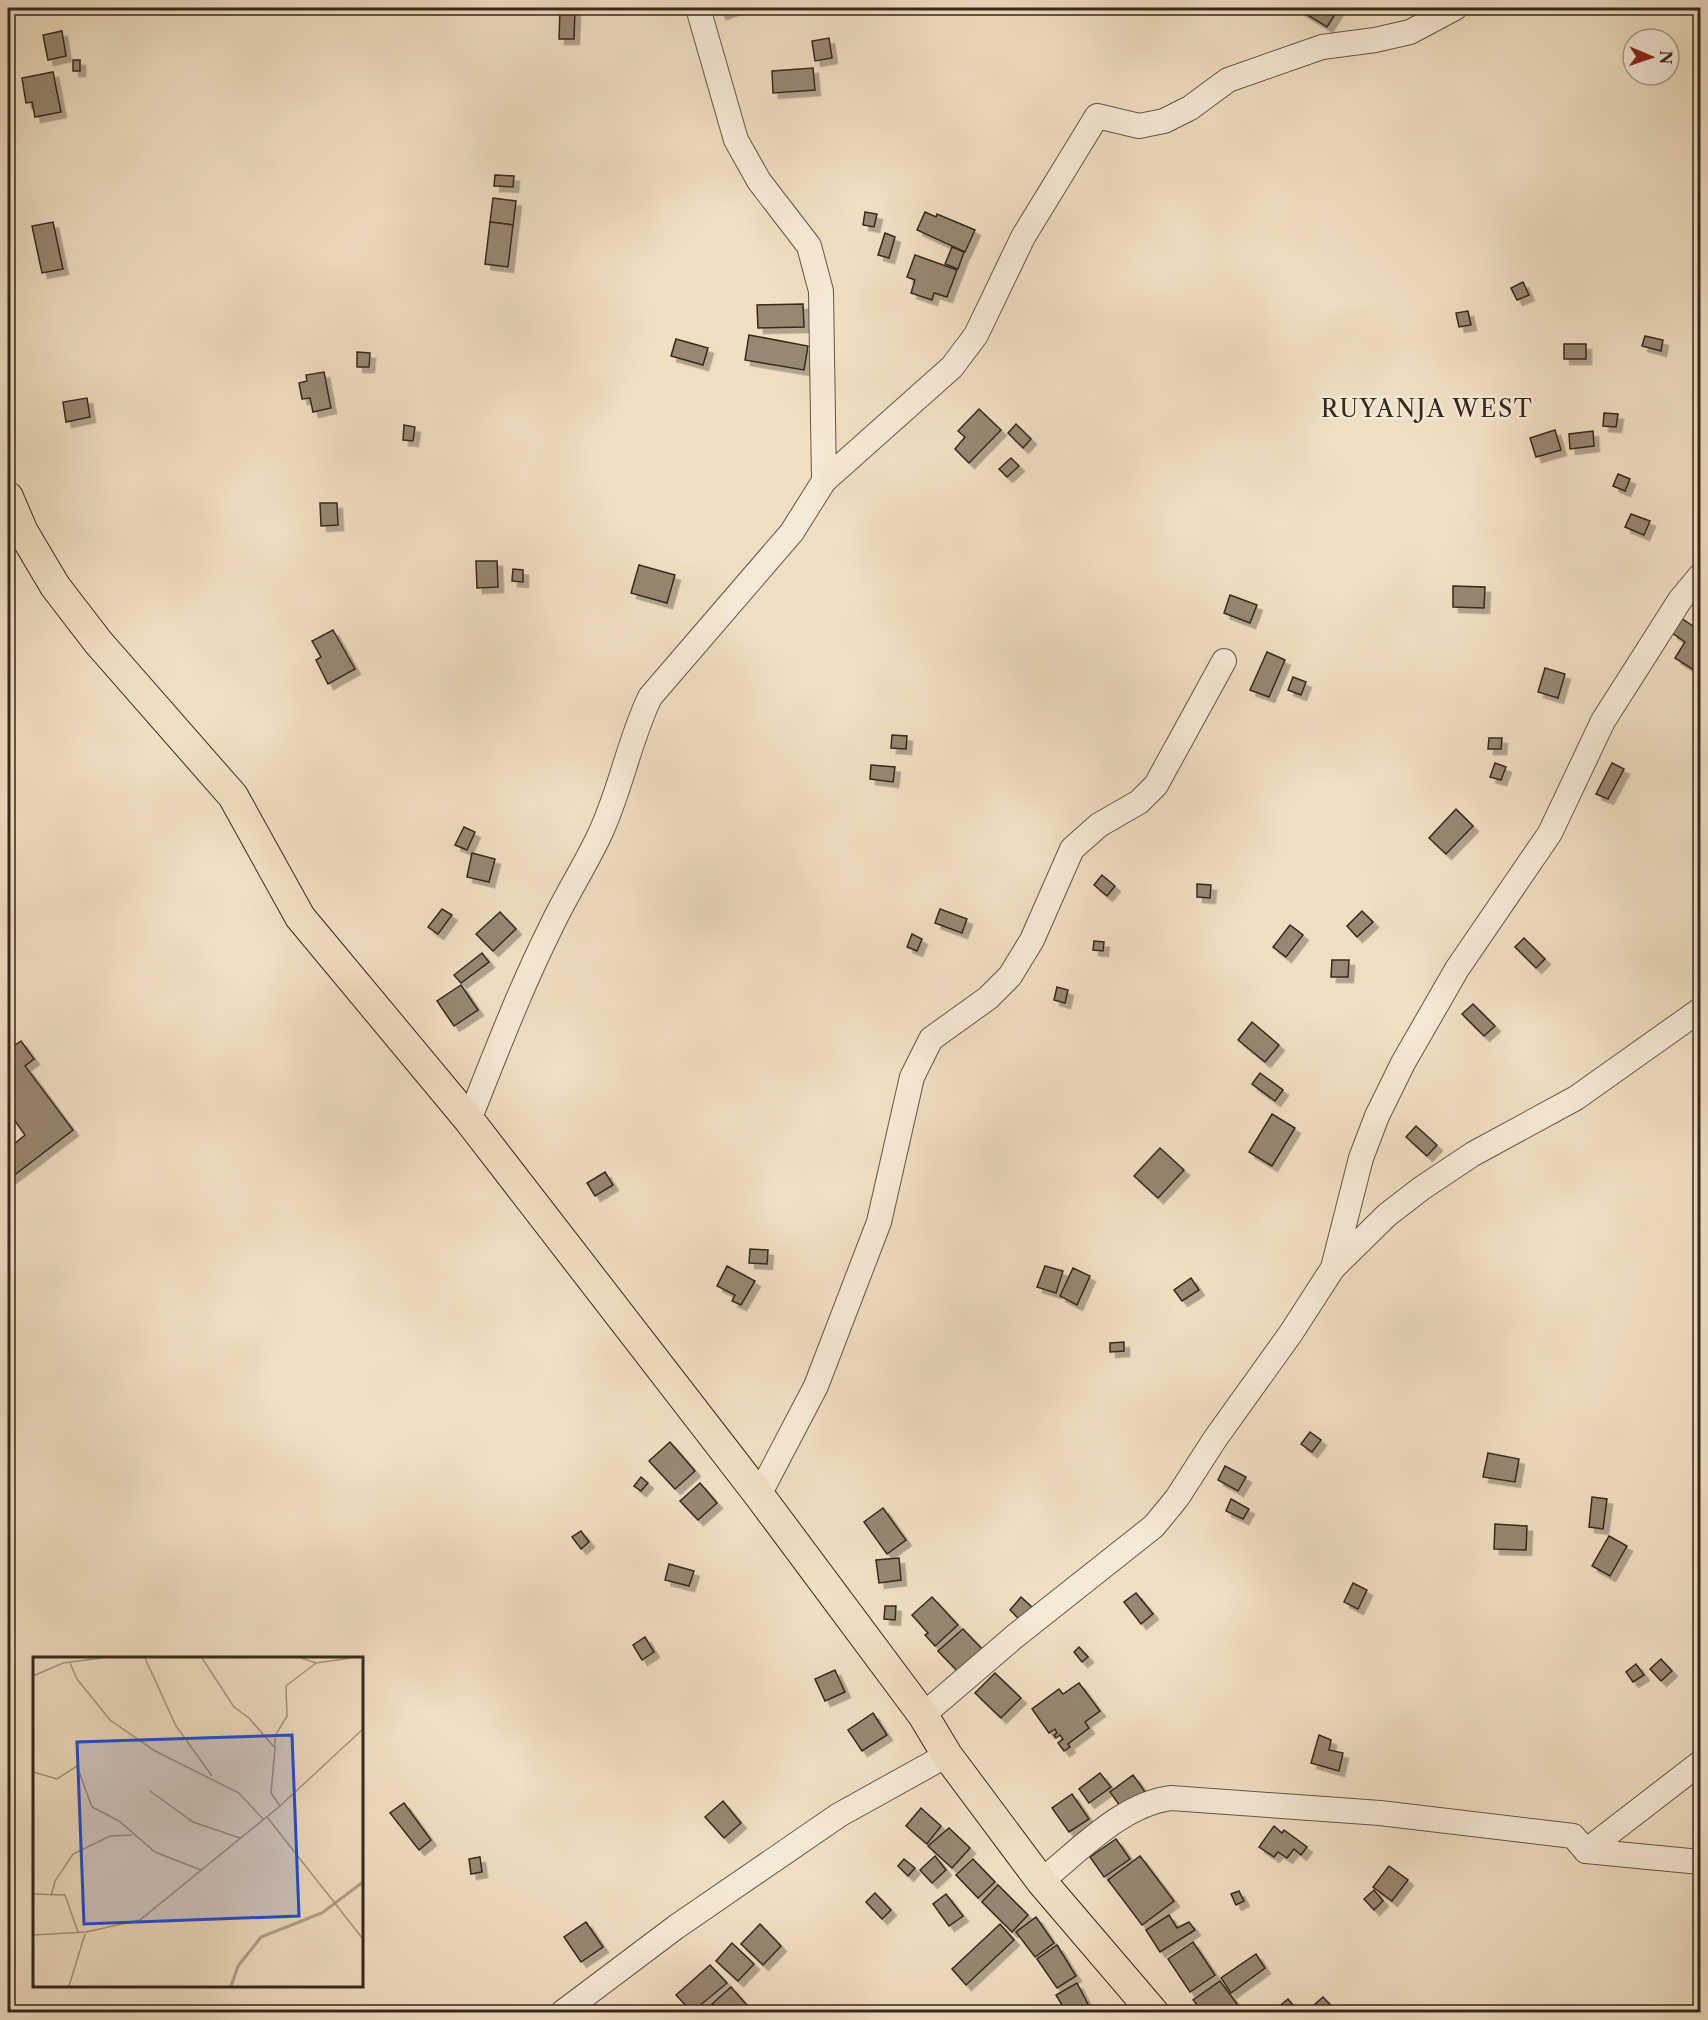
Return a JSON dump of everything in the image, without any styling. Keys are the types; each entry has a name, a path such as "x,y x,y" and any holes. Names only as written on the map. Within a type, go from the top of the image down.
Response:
{"main road":[{"path":"8,497 23,532 55,586 98,642 233,796 300,917 469,1120 759,1495 923,1715 947,1755 1041,1881 1153,2013"}],"street":[{"path":"698,8 736,140 759,181 809,246 818,273 821,291 824,481"},
{"path":"469,1120 510,1016 550,927 600,835 619,789 638,723 650,697 792,532 824,481 952,367 976,335 1023,237 1096,116 1139,126 1164,121 1190,108 1228,80 1322,47 1375,40 1410,32 1455,8"},
{"path":"1332,1268 1361,1158 1377,1116 1403,1063 1457,969 1550,833 1604,721 1680,600 1701,576"},
{"path":"759,1495 816,1386 879,1222 912,1077 921,1056 931,1039 987,998 1010,976 1032,940 1072,849 1099,825 1139,802 1156,785 1224,661"},
{"path":"923,1715 1014,1637 1154,1526 1177,1498 1332,1268 1387,1215 1473,1154 1576,1098 1701,1010"},
{"path":"562,2013 676,1927 838,1815 947,1755"},
{"path":"1586,1851 1701,1763"},
{"path":"1041,1881 1130,1810 1153,1800 1171,1798 1380,1812 1573,1836 1586,1851 1701,1862"}],"building":[{"path":"718,8 738,8 721,14"},
{"path":"1296,8 1339,8 1327,27"},
{"path":"560,9 575,10 574,39 559,39"},
{"path":"62,31 66,56 48,60 43,35"},
{"path":"829,38 832,58 815,61 812,41"},
{"path":"73,60 80,60 80,71 73,71"},
{"path":"813,68 815,90 773,93 772,71"},
{"path":"53,72 61,112 35,117 32,102 26,103 22,78"},
{"path":"495,175 514,176 513,187 494,186"},
{"path":"493,198 516,201 513,225 490,222"},
{"path":"865,212 877,214 874,227 863,225"},
{"path":"925,212 936,217 937,214 975,230 965,252 917,230"},
{"path":"53,222 63,269 42,273 32,226"},
{"path":"490,222 513,225 508,267 485,264"},
{"path":"885,233 895,237 889,258 878,255"},
{"path":"952,247 964,252 958,269 945,264"},
{"path":"915,255 957,270 947,297 934,293 932,300 911,293 915,280 907,277"},
{"path":"1523,282 1529,295 1517,300 1511,288"},
{"path":"803,304 804,327 758,328 757,305"},
{"path":"1468,311 1471,325 1459,327 1456,313"},
{"path":"749,335 808,346 804,370 745,360"},
{"path":"1645,336 1663,340 1661,351 1642,346"},
{"path":"676,339 708,348 703,365 671,356"},
{"path":"1564,344 1586,344 1586,359 1564,359"},
{"path":"357,352 370,353 369,367 357,367"},
{"path":"324,372 331,408 313,412 310,398 302,399 299,383 307,381 306,375"},
{"path":"87,398 90,417 66,422 63,402"},
{"path":"979,409 1001,430 969,463 955,449 965,437 958,431"},
{"path":"1604,413 1618,414 1616,427 1603,426"},
{"path":"1016,424 1031,439 1023,448 1008,433"},
{"path":"404,425 415,427 413,441 403,440"},
{"path":"1555,430 1561,450 1536,457 1530,438"},
{"path":"1593,431 1594,446 1570,449 1569,434"},
{"path":"1011,458 1019,466 1007,477 999,469"},
{"path":"1618,474 1630,479 1625,491 1613,486"},
{"path":"320,503 337,503 338,525 321,526"},
{"path":"1631,514 1650,521 1644,535 1625,527"},
{"path":"476,561 497,561 498,587 477,588"},
{"path":"639,565 675,575 667,603 631,593"},
{"path":"513,569 523,570 523,582 512,581"},
{"path":"1453,586 1485,587 1484,608 1453,607"},
{"path":"1230,595 1257,605 1250,623 1224,613"},
{"path":"1700,614 1700,674 1675,658 1685,642 1672,633 1681,618 1693,626"},
{"path":"333,630 355,669 328,684 316,660 321,657 312,641"},
{"path":"1267,652 1285,660 1269,697 1250,690"},
{"path":"1545,668 1565,674 1558,698 1538,692"},
{"path":"1293,677 1306,682 1301,695 1288,690"},
{"path":"892,735 907,736 906,749 891,748"},
{"path":"1489,738 1502,738 1501,749 1488,749"},
{"path":"1495,763 1506,767 1501,780 1490,777"},
{"path":"1612,763 1624,769 1608,799 1596,794"},
{"path":"871,765 895,767 893,782 870,779"},
{"path":"1456,809 1473,826 1446,854 1429,838"},
{"path":"464,827 475,832 467,850 455,845"},
{"path":"472,853 495,859 489,882 467,877"},
{"path":"1102,875 1115,886 1107,896 1094,885"},
{"path":"1197,884 1211,885 1210,898 1197,897"},
{"path":"442,909 452,915 438,934 428,927"},
{"path":"940,909 967,919 962,933 935,923"},
{"path":"1362,911 1373,922 1357,937 1347,926"},
{"path":"500,912 516,929 493,951 476,934"},
{"path":"1290,925 1303,935 1286,957 1273,947"},
{"path":"912,934 922,939 917,951 907,947"},
{"path":"1524,938 1545,959 1536,968 1515,947"},
{"path":"1094,941 1104,942 1103,951 1093,950"},
{"path":"482,953 489,962 461,983 454,975"},
{"path":"1332,960 1349,960 1348,977 1331,977"},
{"path":"461,985 478,1010 454,1026 437,1001"},
{"path":"1057,987 1068,990 1065,1003 1054,1000"},
{"path":"1473,1004 1495,1026 1484,1036 1462,1014"},
{"path":"1252,1022 1279,1045 1265,1062 1238,1040"},
{"path":"21,1041 34,1059 25,1066 73,1130 8,1180 8,1149 25,1135 8,1111 8,1050"},
{"path":"1260,1073 1283,1090 1275,1101 1252,1084"},
{"path":"1272,1114 1295,1128 1272,1166 1249,1152"},
{"path":"1416,1126 1437,1145 1427,1156 1406,1137"},
{"path":"1160,1148 1184,1170 1158,1198 1134,1176"},
{"path":"605,1172 613,1185 595,1196 587,1183"},
{"path":"750,1249 768,1250 767,1264 749,1263"},
{"path":"727,1266 755,1281 741,1305 732,1301 735,1295 717,1286"},
{"path":"1045,1266 1063,1271 1056,1293 1037,1287"},
{"path":"1073,1268 1090,1276 1077,1305 1060,1296"},
{"path":"1191,1278 1199,1290 1182,1301 1174,1290"},
{"path":"1124,1342 1124,1351 1110,1352 1110,1343"},
{"path":"1310,1432 1321,1440 1312,1452 1301,1444"},
{"path":"670,1442 695,1471 675,1489 649,1461"},
{"path":"1488,1453 1519,1459 1515,1482 1483,1477"},
{"path":"1225,1466 1246,1477 1238,1491 1218,1480"},
{"path":"641,1477 648,1483 641,1491 634,1486"},
{"path":"700,1483 717,1503 698,1520 680,1501"},
{"path":"1592,1497 1607,1499 1603,1529 1589,1527"},
{"path":"1231,1499 1249,1509 1243,1519 1226,1511"},
{"path":"883,1508 906,1540 887,1554 864,1522"},
{"path":"1495,1524 1527,1526 1526,1550 1494,1549"},
{"path":"581,1531 589,1542 581,1549 572,1537"},
{"path":"1609,1536 1627,1546 1610,1576 1592,1566"},
{"path":"899,1558 901,1580 879,1583 876,1560"},
{"path":"669,1564 694,1571 689,1586 665,1580"},
{"path":"1353,1583 1367,1590 1358,1609 1344,1602"},
{"path":"1136,1593 1153,1614 1141,1624 1124,1602"},
{"path":"932,1597 958,1625 935,1646 925,1635 928,1633 912,1615"},
{"path":"1021,1597 1032,1607 1020,1620 1010,1610"},
{"path":"885,1606 896,1606 895,1620 884,1619"},
{"path":"963,1629 986,1653 961,1675 938,1651"},
{"path":"645,1637 654,1652 642,1660 633,1645"},
{"path":"1079,1647 1088,1657 1082,1662 1074,1652"},
{"path":"1661,1659 1672,1671 1661,1681 1650,1669"},
{"path":"1636,1664 1644,1675 1633,1682 1626,1672"},
{"path":"835,1670 845,1692 825,1701 815,1679"},
{"path":"995,1673 1021,1698 1001,1718 975,1693"},
{"path":"1079,1683 1100,1711 1085,1722 1089,1728 1068,1744 1070,1747 1064,1751 1058,1743 1063,1739 1060,1735 1056,1738 1055,1729 1049,1733 1032,1709 1059,1689 1063,1694"},
{"path":"873,1713 887,1735 862,1751 848,1730"},
{"path":"1319,1735 1331,1740 1329,1750 1343,1753 1339,1771 1311,1763"},
{"path":"1100,1773 1111,1787 1089,1803 1079,1789"},
{"path":"1133,1775 1148,1796 1125,1813 1110,1792"},
{"path":"1072,1794 1089,1819 1069,1832 1052,1808"},
{"path":"723,1801 741,1823 724,1838 705,1817"},
{"path":"404,1803 431,1840 419,1850 390,1813"},
{"path":"921,1808 941,1826 927,1844 906,1826"},
{"path":"1274,1826 1282,1833 1284,1830 1307,1847 1301,1855 1294,1849 1287,1858 1278,1852 1274,1857 1259,1847"},
{"path":"949,1828 970,1848 952,1868 928,1846"},
{"path":"1116,1839 1130,1859 1104,1877 1090,1857"},
{"path":"935,1856 946,1870 932,1883 920,1870"},
{"path":"1140,1856 1174,1901 1142,1925 1108,1880"},
{"path":"480,1857 482,1872 471,1874 469,1859"},
{"path":"904,1859 915,1868 908,1876 898,1866"},
{"path":"973,1859 995,1882 978,1898 956,1875"},
{"path":"1389,1866 1408,1880 1392,1901 1373,1887"},
{"path":"998,1885 1028,1915 1012,1932 982,1902"},
{"path":"1374,1890 1383,1901 1374,1910 1364,1899"},
{"path":"1239,1891 1244,1901 1236,1905 1231,1894"},
{"path":"875,1893 891,1910 882,1919 866,1902"},
{"path":"946,1894 963,1916 949,1926 933,1904"},
{"path":"1169,1915 1177,1928 1189,1922 1195,1930 1160,1952 1146,1930"},
{"path":"1036,1917 1054,1943 1035,1957 1016,1932"},
{"path":"586,1922 603,1947 581,1962 564,1937"},
{"path":"760,1924 781,1946 763,1965 741,1944"},
{"path":"1000,1924 1014,1940 966,1985 952,1969"},
{"path":"1193,1942 1215,1975 1190,1992 1168,1959"},
{"path":"732,1943 754,1964 738,1981 716,1961"},
{"path":"1057,1945 1076,1976 1057,1988 1037,1959"},
{"path":"1256,1954 1265,1968 1231,1993 1221,1978"},
{"path":"710,1965 727,1983 692,2012 676,1995"},
{"path":"1220,1981 1243,2012 1203,2012 1193,2000"},
{"path":"1077,1983 1089,2006 1078,2012 1048,2012 1062,2005 1056,1995"},
{"path":"731,1987 753,2012 720,2012 712,2004"},
{"path":"1323,1997 1337,2012 1306,2012"},
{"path":"1288,1999 1299,2012 1272,2012"}],"district":[{"name":"RUYANJA WEST","path":"1427,408"}]}
